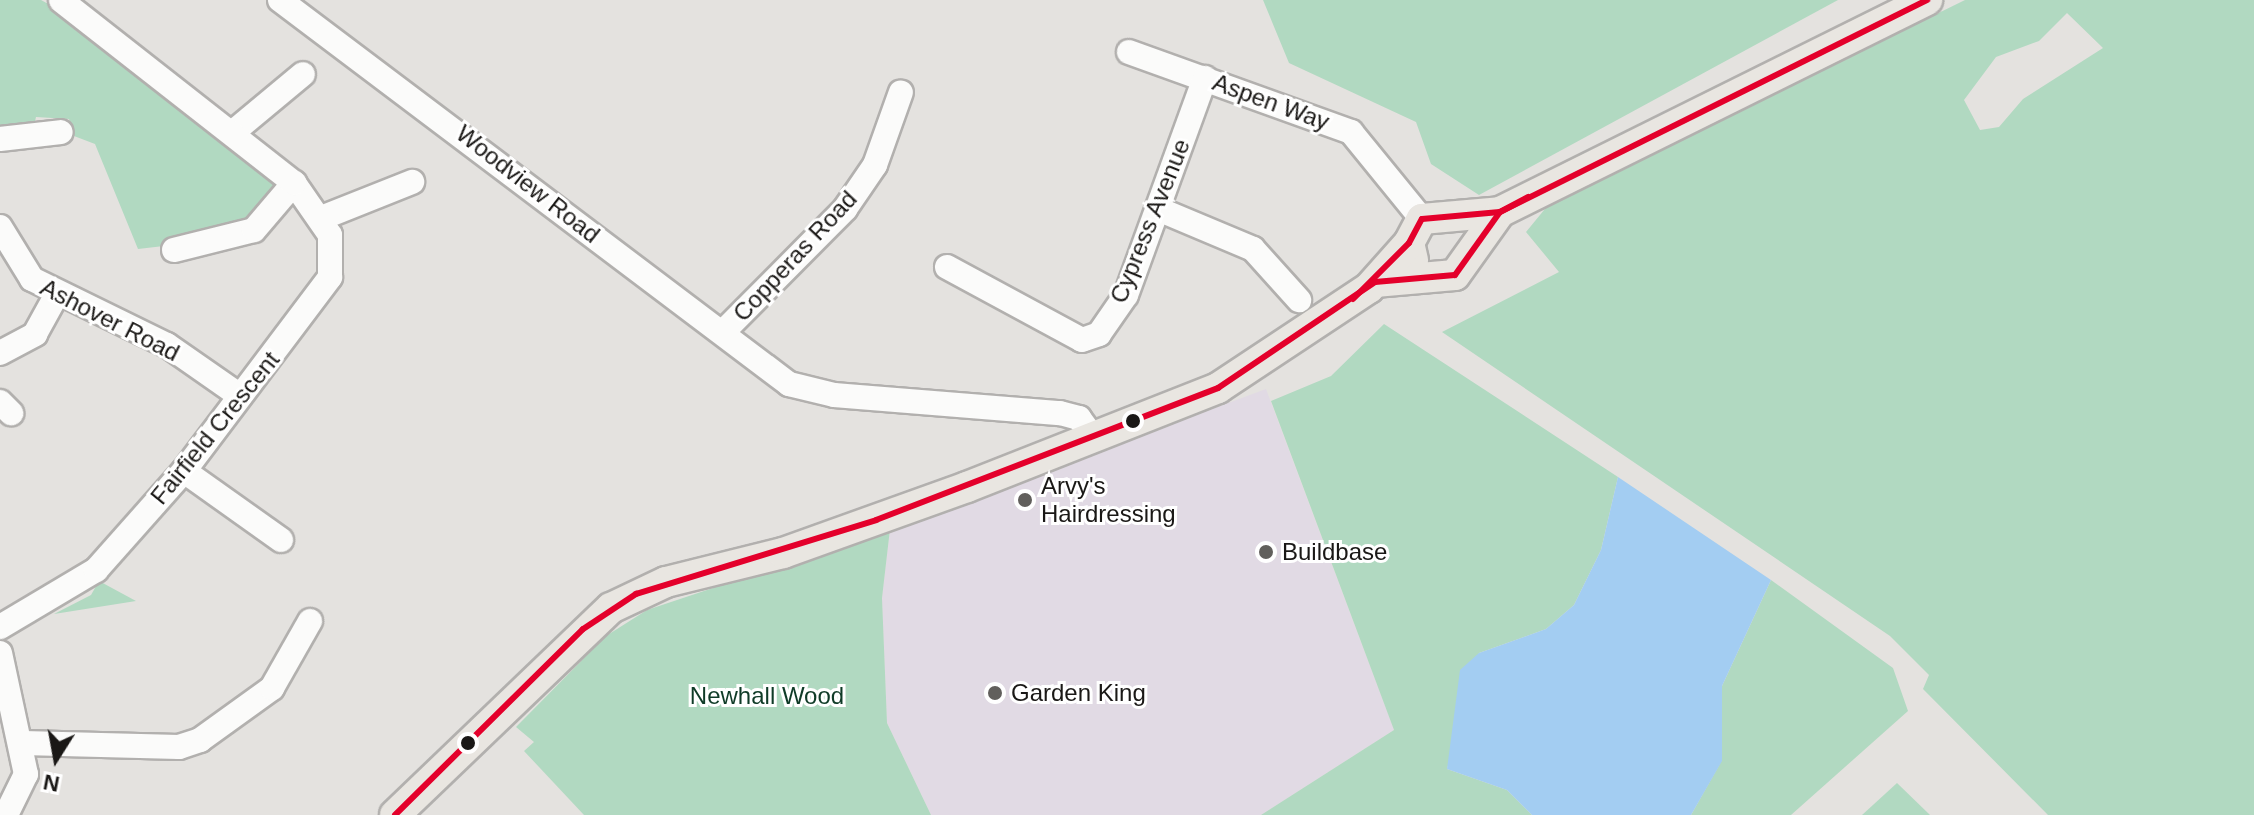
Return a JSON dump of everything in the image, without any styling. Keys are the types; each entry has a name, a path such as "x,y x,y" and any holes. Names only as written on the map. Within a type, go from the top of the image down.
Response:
{"main road":[{"path":"395,815 583,629 636,594 783,553 1218,388 1375,282 1415,231 1453,215 1500,212 1927,0"},
{"path":"1375,282 1455,275 1500,212"},
{"path":"1453,215 1469,227 1474,249"},
{"path":"1415,231 1414,263 1432,276"}],"street":[{"path":"61,0 294,183 324,217 412,182"},
{"name":"Woodview Road","path":"280,0 724,331 764,368 811,391 1060,413 1079,418 1093,437"},
{"name":"Aspen Way","path":"1129,52 1351,132 1415,231"},
{"path":"232,133 303,74"},
{"name":"Cypress Avenue","path":"947,267 1082,340 1099,334 1126,295 1205,78"},
{"name":"Copperas Road","path":"724,331 845,209 875,165 901,92"},
{"path":"0,139 61,132"},
{"path":"174,250 254,230 294,183"},
{"path":"1158,209 1253,249 1299,300"},
{"name":"Fairfield Crescent","path":"0,627 96,570 184,471 240,396 322,297 332,254 324,217"},
{"name":"Ashover Road","path":"0,227 17,264 57,294 167,345 240,396"},
{"path":"0,353 35,334 57,294"},
{"path":"184,471 281,540"},
{"path":"23,743 179,747 200,740 272,688 310,621"},
{"path":"0,653 23,743 26,774 6,815"}],"shaded area":[{"path":"1266,389 1394,730 1261,815 931,815 887,723 882,598 890,529"}],"green space":[{"path":"0,0 41,0 87,25 285,188 261,217 181,244 138,249 95,144 74,136 69,119 36,117 33,130 0,132"},
{"path":"1263,0 1838,0 1479,195 1431,164 1416,122 1289,63"},
{"path":"1965,0 2254,0 2254,815 2048,815 1923,689 1929,675 1890,636 1442,332 1559,272 1526,232 1549,204","holes":["2067,13 2103,48 2023,99 1999,127 1980,130 1964,100 1996,57 2039,41"]},
{"path":"1384,324 1618,477 1601,550 1574,605 1546,629 1479,653 1447,769 1507,790 1532,815 1261,815 1394,730 1271,401 1331,376"},
{"name":"Newhall Wood","path":"890,529 882,598 887,723 931,815 584,815 524,751 534,742 516,727 606,636 647,610"},
{"path":"1771,580 1893,668 1908,711 1791,815 1691,815 1722,760 1722,686"},
{"path":"99,581 136,601 54,614 91,595"},
{"path":"1897,783 1930,815 1862,815"}],"water":[{"path":"1618,477 1771,580 1722,686 1722,761 1691,815 1532,815 1507,790 1447,769 1460,670 1479,653 1546,629 1574,605 1601,550"}],"transit line":[{"path":"395,815 583,629 636,594 876,520 1218,388 1375,282 1455,275 1500,212 1927,0"},
{"path":"1353,299 1409,243 1422,219 1500,212 1528,197"}],"place":[{"name":"Arvy's Hairdressing","path":"1025,500"},
{"name":"Buildbase","path":"1266,552"},
{"name":"Garden King","path":"995,693"}]}
